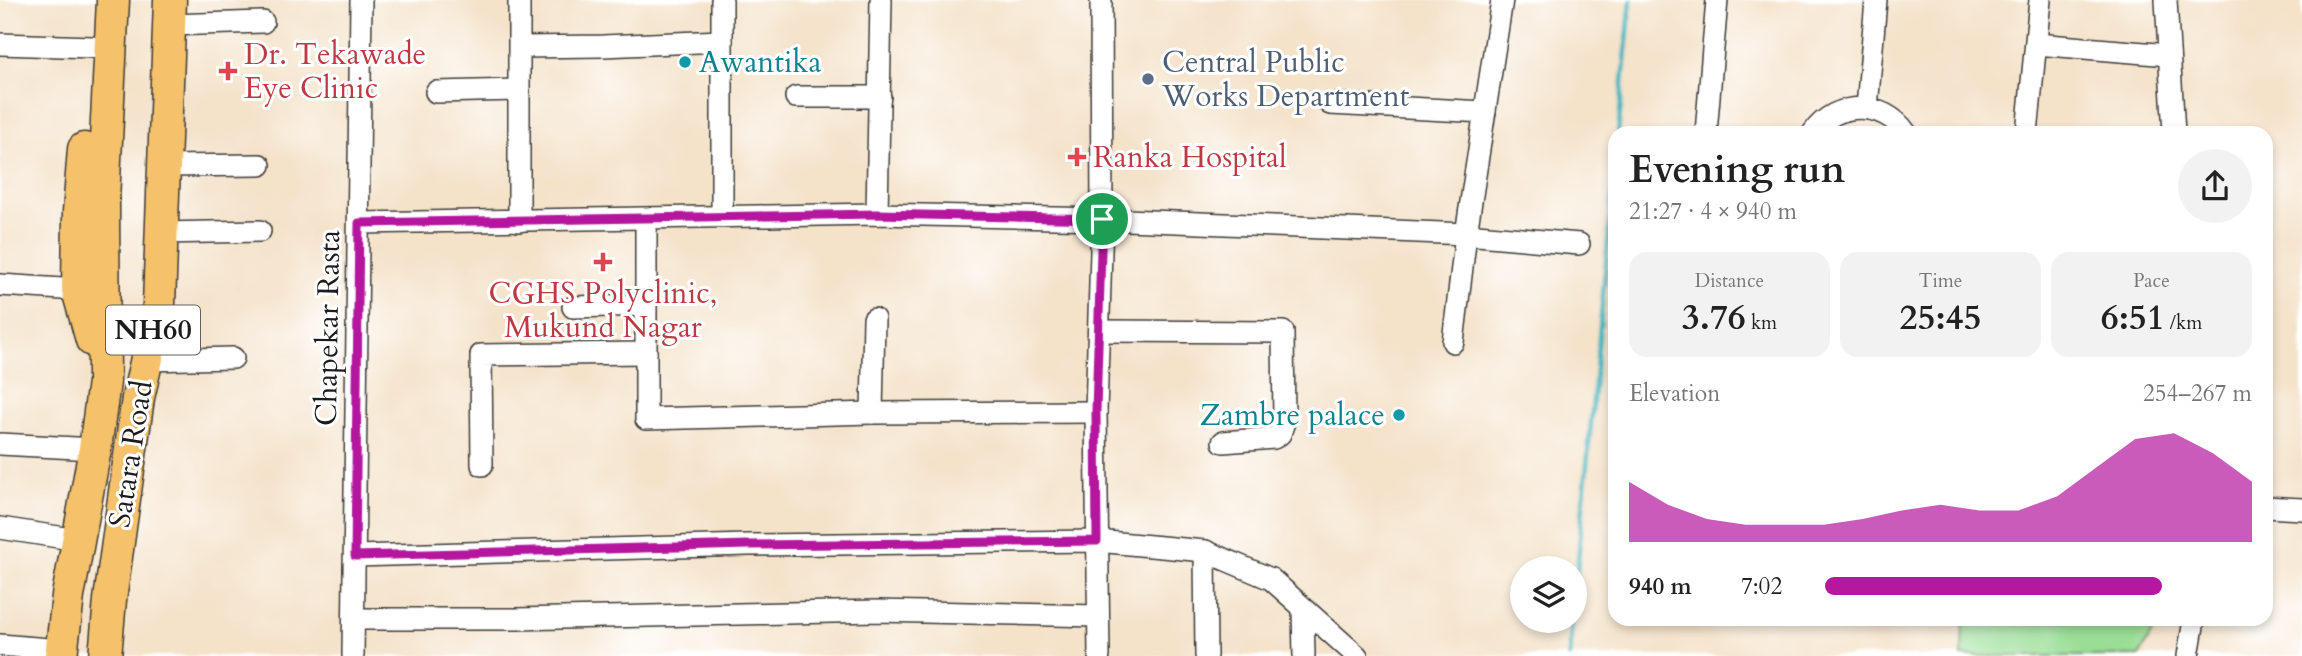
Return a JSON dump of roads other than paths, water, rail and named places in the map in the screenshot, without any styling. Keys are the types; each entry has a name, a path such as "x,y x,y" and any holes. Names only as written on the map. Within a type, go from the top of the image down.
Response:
{"highway":[{"path":"95,0 79,212 78,290 104,382"},
{"name":"NH60","path":"104,382 103,200 113,0"},
{"path":"138,398 137,311 149,0"},
{"name":"Satara Road","path":"105,656 110,600 138,398 159,304 170,13"},
{"name":"Satara Road","path":"61,653 104,382"}],"street":[{"name":"Chapekar Rasta","path":"353,656 361,0"},
{"path":"519,0 519,221"},
{"path":"722,0 722,216"},
{"path":"877,214 881,0"},
{"path":"1099,656 1096,411 1102,219 1101,0"},
{"path":"1453,342 1466,234 1502,0"},
{"path":"1707,126 1717,0"},
{"path":"1867,108 1876,0"},
{"path":"2028,126 2040,0"},
{"path":"2166,0 2174,126"},
{"path":"170,13 262,22"},
{"path":"520,47 722,41"},
{"path":"0,44 93,47"},
{"path":"2035,44 2169,55"},
{"path":"436,92 519,90"},
{"path":"796,97 880,97"},
{"path":"1330,104 1485,112"},
{"path":"1819,126 1834,114 1856,108 1867,108 1888,115 1899,126"},
{"path":"164,166 260,165"},
{"path":"359,223 877,214 1102,219 1466,234 1578,244"},
{"path":"646,219 646,419 1096,411"},
{"path":"161,233 260,231"},
{"path":"0,285 78,290"},
{"path":"573,307 646,305"},
{"path":"872,413 874,319"},
{"path":"1099,331 1283,332 1284,422 1280,433 1274,438 1223,442"},
{"path":"482,465 481,355 646,353"},
{"path":"146,360 233,358"},
{"path":"0,443 95,449"},
{"path":"2273,508 2302,509"},
{"path":"0,528 78,540"},
{"path":"355,556 748,545 1097,541 1205,551 1271,579 1357,656"},
{"path":"1205,551 1206,656"},
{"path":"1303,608 1304,656"},
{"path":"354,619 516,619 877,611 1098,616"},
{"path":"2188,656 2193,626"},
{"path":"0,645 61,653"}],"waterway":[{"path":"1619,126 1631,0"},
{"path":"1578,556 1608,241"},
{"path":"1569,656 1571,633"}],"place":[{"name":"Awantika","path":"685,62"},
{"name":"Dr. Tekawade Eye Clinic","path":"228,71"},
{"name":"Central Public Works Department","path":"1148,79"},
{"name":"Ranka Hospital","path":"1077,157"},
{"name":"CGHS Polyclinic, Mukund Nagar","path":"603,262"},
{"name":"Zambre palace","path":"1399,415"}]}
